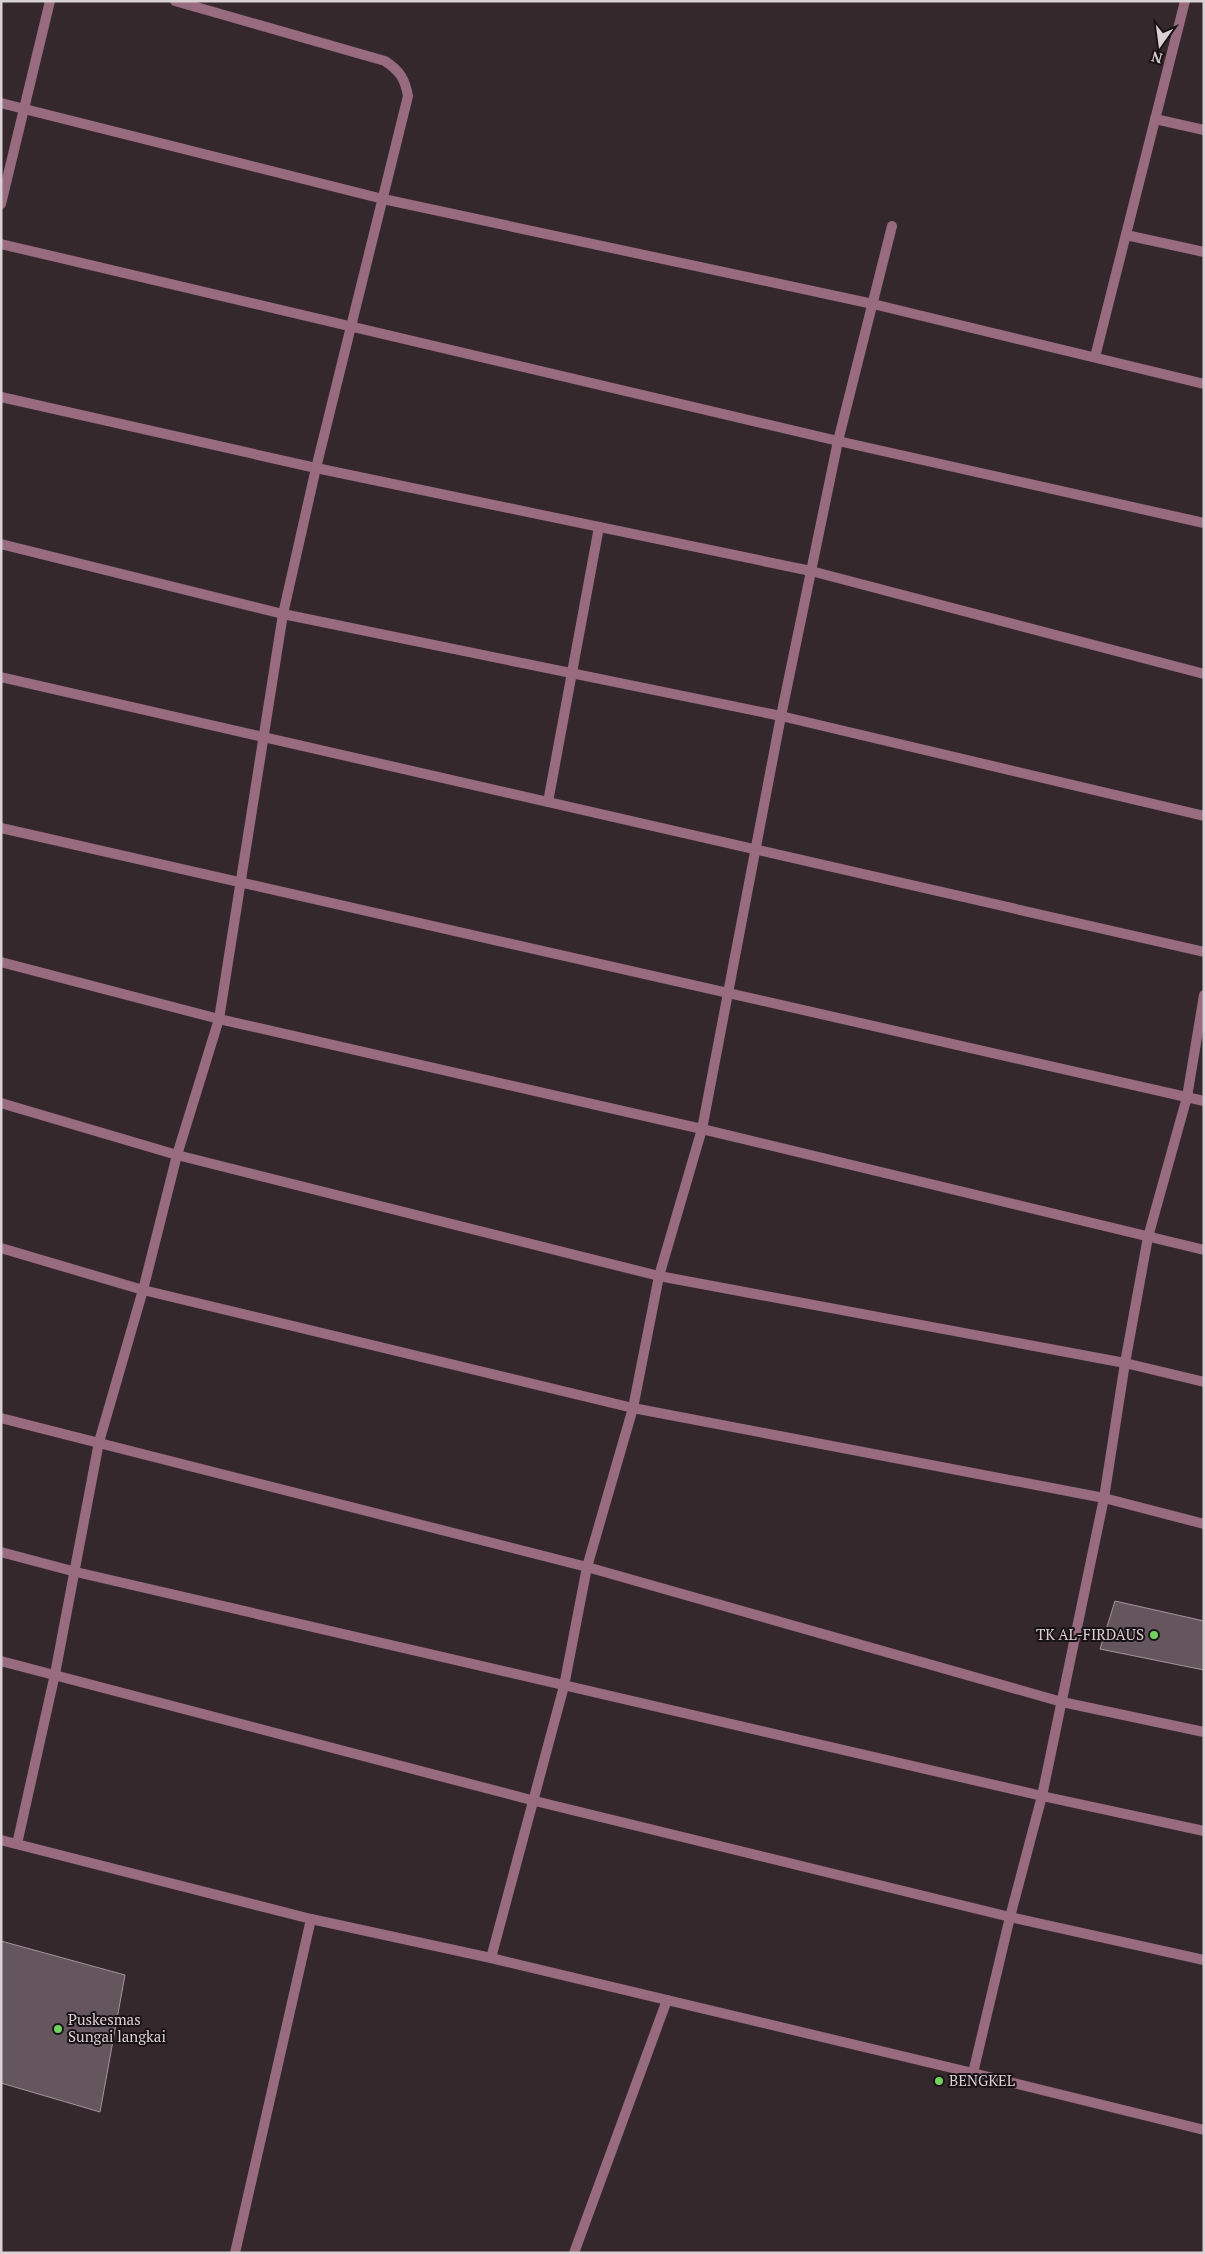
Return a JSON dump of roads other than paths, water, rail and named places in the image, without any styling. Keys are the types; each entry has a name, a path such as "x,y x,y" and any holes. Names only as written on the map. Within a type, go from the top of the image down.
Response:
{"street":[{"path":"1,204 50,1"},
{"path":"17,1844 76,1572 99,1442 143,1290 177,1155 219,1019 284,614 316,468 408,96 406,84 399,71 386,61 175,1"},
{"path":"1096,357 1185,1"},
{"path":"1,103 383,199 873,304 1204,384"},
{"path":"1156,119 1204,130"},
{"path":"491,1958 564,1686 587,1567 633,1408 659,1276 702,1129 781,716 838,441 892,226"},
{"path":"1126,235 1204,252"},
{"path":"1,244 352,325 838,441 1204,523"},
{"path":"1,397 316,468 811,571 1204,674"},
{"path":"548,802 599,527"},
{"path":"1,544 284,614 781,716 1204,816"},
{"path":"1,677 1204,952"},
{"path":"1,828 1204,1101"},
{"path":"1,962 219,1019 702,1129 1204,1250"},
{"path":"973,2073 1010,1917 1042,1796 1104,1498 1125,1363 1148,1237 1187,1097 1204,995"},
{"path":"1,1103 177,1155 659,1276 1125,1363 1204,1382"},
{"path":"1,1248 143,1290 633,1408 1104,1498 1204,1524"},
{"path":"1,1418 587,1567 1062,1702 1204,1732"},
{"path":"1,1552 76,1572 564,1686 1042,1796 1204,1831"},
{"path":"1,1661 534,1801 1010,1917 1204,1960"},
{"path":"1,1840 310,1919 491,1958 1204,2130"},
{"path":"235,2253 310,1919"},
{"path":"574,2253 667,2000"}],"place":[{"name":"TK AL-FIRDAUS","path":"1154,1635"},
{"name":"Puskesmas Sungai langkai","path":"58,2029"},
{"name":"BENGKEL","path":"939,2081"}]}
